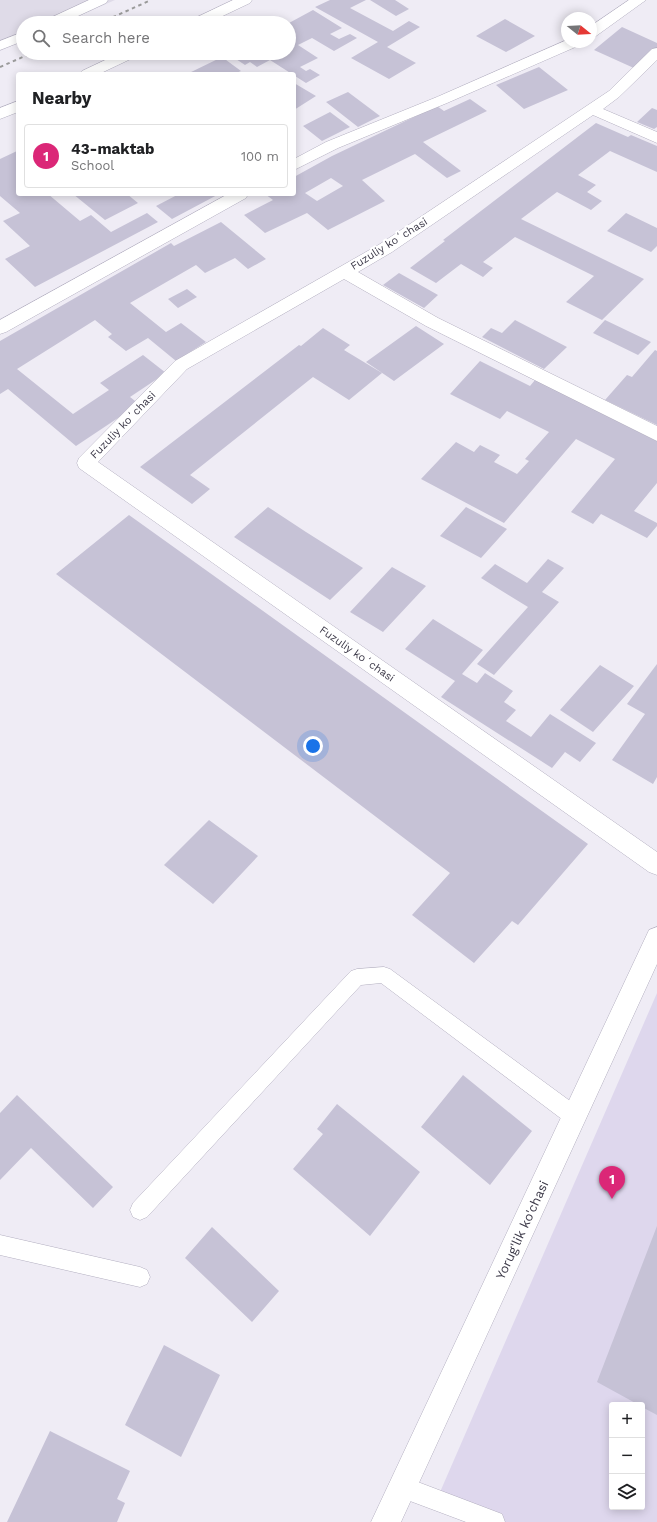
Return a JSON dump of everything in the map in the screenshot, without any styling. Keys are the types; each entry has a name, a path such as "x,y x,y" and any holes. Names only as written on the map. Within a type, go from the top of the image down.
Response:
{"street":[{"path":"66,16 101,0"},
{"path":"211,16 245,0"},
{"path":"597,29 639,0"},
{"path":"0,46 16,39"},
{"path":"296,164 332,145 442,100 561,48"},
{"name":"Fuzuliy koʻchasi","path":"657,52 614,94 386,248 181,365 86,463 657,865"},
{"path":"90,72 117,60"},
{"path":"0,114 16,107"},
{"path":"591,110 657,138"},
{"path":"0,328 236,196"},
{"path":"345,272 432,322 657,434"},
{"name":"Yorug'lik ko'chasi","path":"386,1522 657,938"}],"lane":[{"path":"140,1210 357,977 384,975 574,1116"},
{"path":"0,1245 140,1277"},
{"path":"402,1487 494,1522"}],"shaded area":[{"path":"0,0 115,0 79,16 16,16 16,44 0,51"},
{"path":"657,993 657,1522 504,1522 437,1499"}],"building":[{"path":"330,0 366,0 350,8 393,31 409,21 420,27 387,47 416,63 389,79 351,58 378,42 315,7"},
{"path":"370,0 395,0 409,9 396,16"},
{"path":"313,10 342,28 330,34 339,39 350,34 357,38 334,51 312,38 298,45 318,58 300,67 306,71 310,69 320,75 306,83 296,77 296,72 289,72 270,60 296,60 296,19"},
{"path":"505,19 535,36 506,52 476,36"},
{"path":"622,27 657,43 657,50 636,69 594,50"},
{"path":"216,60 226,60 241,71 239,72 191,72"},
{"path":"238,60 270,60 257,67 250,62 245,65"},
{"path":"539,67 568,90 524,109 496,85"},
{"path":"296,84 316,96 296,109"},
{"path":"348,92 380,116 358,127 326,102"},
{"path":"470,99 487,111 423,142 461,171 447,178 415,154 362,180 385,201 328,230 307,213 265,233 244,215 273,200 268,196 296,196 296,176 332,156 437,106 444,111","holes":["331,178 343,186 317,201 305,193"]},
{"path":"652,108 657,110 657,127 654,129 637,122"},
{"path":"330,112 350,127 322,141 303,126"},
{"path":"596,123 628,137 631,135 657,146 657,172 610,151 578,175 596,185 587,192 602,201 591,210 557,192 521,219 644,279 602,320 566,302 594,276 515,237 483,262 493,268 483,277 461,264 436,283 410,268 445,241 443,240"},
{"path":"16,151 16,196 50,196 80,221 91,215 111,232 147,213 158,222 35,287 5,259 30,246 3,221 20,213 0,196 0,159"},
{"path":"75,196 129,196 138,203 105,220"},
{"path":"175,196 215,196 172,219 156,206"},
{"path":"626,213 657,228 657,246 651,252 607,231"},
{"path":"221,222 266,259 248,269 235,258 205,273 196,265 130,303 166,332 181,323 206,342 176,361 148,338 126,351 108,337 112,334 95,320 17,369 73,414 109,390 100,383 143,355 166,373 130,397 139,404 76,446 8,389 0,394 0,341 171,243 174,246"},
{"path":"399,273 438,295 424,308 383,285"},
{"path":"187,289 197,297 178,308 168,299"},
{"path":"515,320 567,347 544,369 482,337 491,328 502,333"},
{"path":"605,320 651,342 638,355 593,333"},
{"path":"416,326 444,344 394,381 366,362"},
{"path":"323,328 350,345 344,350 382,373 349,400 313,377 190,475 210,489 192,504 140,467 299,345 301,346"},
{"path":"655,350 657,351 657,425 605,400 627,375 632,377"},
{"path":"480,361 530,386 535,380 657,439 657,483 634,511 657,523 657,526 647,538 601,514 593,524 571,512 615,459 576,439 504,523 421,479 456,442 474,452 480,445 500,455 494,462 517,474 529,461 525,459 549,432 507,411 500,419 450,394"},
{"path":"268,507 363,568 330,600 234,537"},
{"path":"466,507 507,529 481,558 440,536"},
{"path":"129,515 588,844 518,925 512,921 474,963 412,915 450,873 56,574"},
{"path":"548,559 564,568 542,592 559,602 494,675 477,664 528,607 481,578 495,564 527,583"},
{"path":"392,567 426,586 383,632 350,612"},
{"path":"433,619 483,650 462,674 477,683 485,673 513,691 504,702 516,710 506,721 531,737 550,714 596,743 580,762 565,752 552,768 441,697 455,681 405,649"},
{"path":"657,664 657,777 653,784 612,760 645,714 627,704"},
{"path":"600,665 634,686 593,732 560,710"},
{"path":"209,820 258,856 213,904 164,865"},
{"path":"463,1075 532,1131 490,1185 421,1127"},
{"path":"17,1095 113,1187 93,1208 31,1148 0,1180 0,1113"},
{"path":"337,1104 420,1172 370,1236 293,1169 323,1134 317,1129"},
{"path":"657,1226 657,1415 645,1409 645,1402 634,1402 597,1382"},
{"path":"212,1227 279,1291 252,1322 185,1258"},
{"path":"164,1345 220,1375 181,1457 125,1425"},
{"path":"50,1431 130,1471 117,1499 125,1503 117,1522 7,1522"}],"railway":[{"path":"116,16 151,0"},
{"path":"0,67 16,60"}],"place":[{"name":"43-maktab","path":"612,1199"}]}
